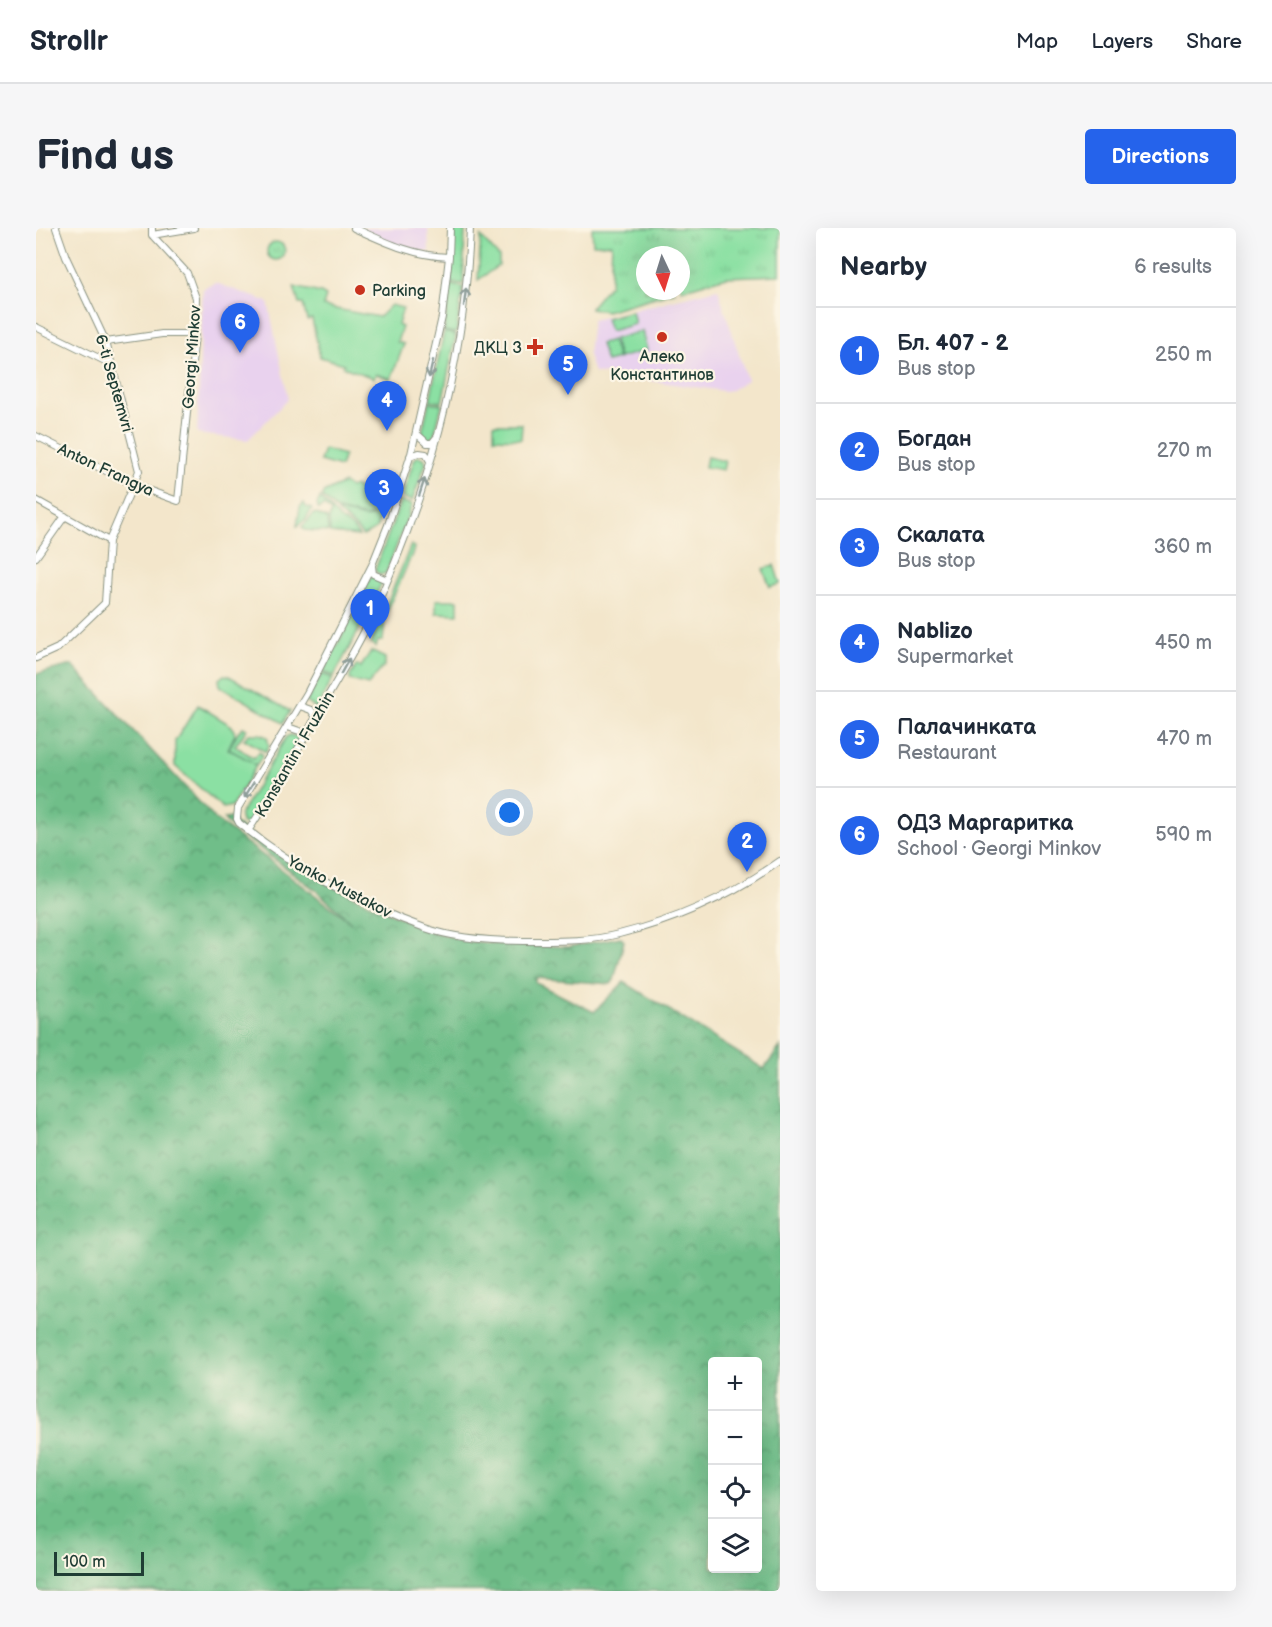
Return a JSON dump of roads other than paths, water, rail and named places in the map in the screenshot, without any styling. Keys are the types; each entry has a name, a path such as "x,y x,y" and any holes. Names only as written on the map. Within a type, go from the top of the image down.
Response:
{"street":[{"name":"6-ti Septemvri","path":"56,228 66,257 106,342 139,471 109,541"},
{"path":"152,232 194,228"},
{"path":"354,228 394,247 430,257 449,258"},
{"name":"Konstantin i Fruzhin","path":"450,228 442,317 416,433 388,525 372,565 300,706 238,808 237,819 248,831 309,730 362,635 405,538 437,437 460,334 468,272 470,228"},
{"name":"Georgi Minkov","path":"152,232 187,273 196,297 195,334 178,501"},
{"path":"36,327 111,364"},
{"path":"106,342 162,334 195,334"},
{"path":"416,433 427,443 432,443 437,437"},
{"name":"Anton Frangya","path":"36,436 134,485 178,501"},
{"path":"410,456 419,453 426,454 430,462"},
{"path":"36,500 109,541 105,603 58,648 36,658"},
{"path":"36,555 65,516"},
{"path":"372,565 373,574 387,580"},
{"path":"300,706 311,710 316,717"},
{"path":"293,719 293,724 298,731"},
{"path":"288,727 298,731 309,730"},
{"name":"Yanko Mustakov","path":"248,831 282,855 367,904 426,929 497,941 571,941 617,935 702,906 780,861"}],"place":[{"name":"Parking","path":"360,290"},
{"name":"Алеко Константинов","path":"662,337"},
{"name":"ДКЦ 3","path":"535,347"},
{"name":"ОДЗ Маргаритка","path":"240,353"},
{"name":"Палачинката","path":"568,395"},
{"name":"Nablizo","path":"387,431"},
{"name":"Скалата","path":"384,519"},
{"name":"Бл. 407 - 2","path":"370,639"},
{"name":"Богдан","path":"747,872"}]}
